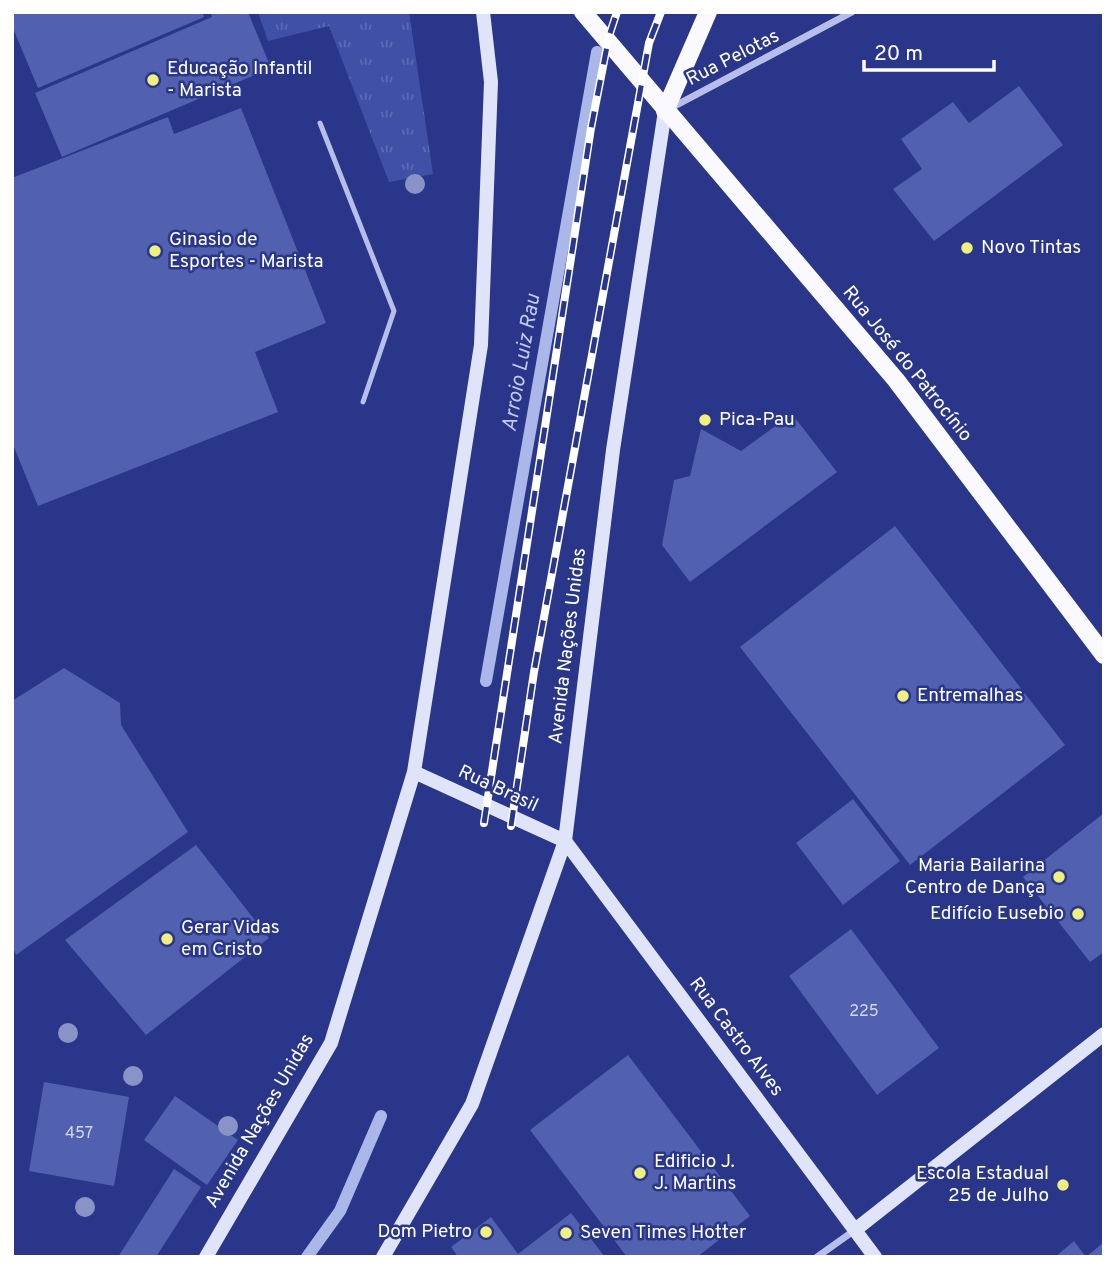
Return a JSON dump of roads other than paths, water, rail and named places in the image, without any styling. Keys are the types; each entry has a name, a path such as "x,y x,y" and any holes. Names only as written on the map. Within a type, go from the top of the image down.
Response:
{"main road":[{"name":"Avenida Nações Unidas","path":"206,1257 331,1043 414,772 481,345 491,82 483,12"},
{"name":"Rua José do Patrocínio","path":"583,12 896,380 1104,655"},
{"name":"Avenida Nações Unidas","path":"383,1257 472,1104 565,841 613,450 666,111 708,12"},
{"name":"Rua Brasil","path":"414,772 565,841"},
{"name":"Rua Castro Alves","path":"565,841 875,1257"},
{"path":"855,1230 1104,1034"}],"street":[{"name":"Rua Pelotas","path":"666,111 852,12"},
{"path":"817,1257 855,1230"}],"lane":[{"path":"320,123 394,311 363,402"}],"waterway":[{"name":"Arroio Luiz Rau","path":"486,681 597,52"},
{"name":"Arroio Luiz Rau","path":"307,1257 340,1211 381,1116"}],"railway":[{"path":"484,823 591,128 609,36 617,12"},
{"path":"511,826 534,672 649,43 661,12"}],"place":[{"name":"Educação Infantil - Marista","path":"153,80"},
{"name":"Novo Tintas","path":"967,248"},
{"name":"Ginasio de Esportes - Marista","path":"155,251"},
{"name":"Pica-Pau","path":"705,420"},
{"name":"Entremalhas","path":"903,696"},
{"name":"Maria Bailarina Centro de Dança","path":"1059,877"},
{"name":"Edifício Eusebio","path":"1078,914"},
{"name":"Gerar Vidas em Cristo","path":"167,939"},
{"name":"Edificio J. J. Martins","path":"640,1173"},
{"name":"Escola Estadual 25 de Julho","path":"1063,1185"},
{"name":"Dom Pietro","path":"486,1232"},
{"name":"Seven Times Hotter","path":"566,1233"}]}
